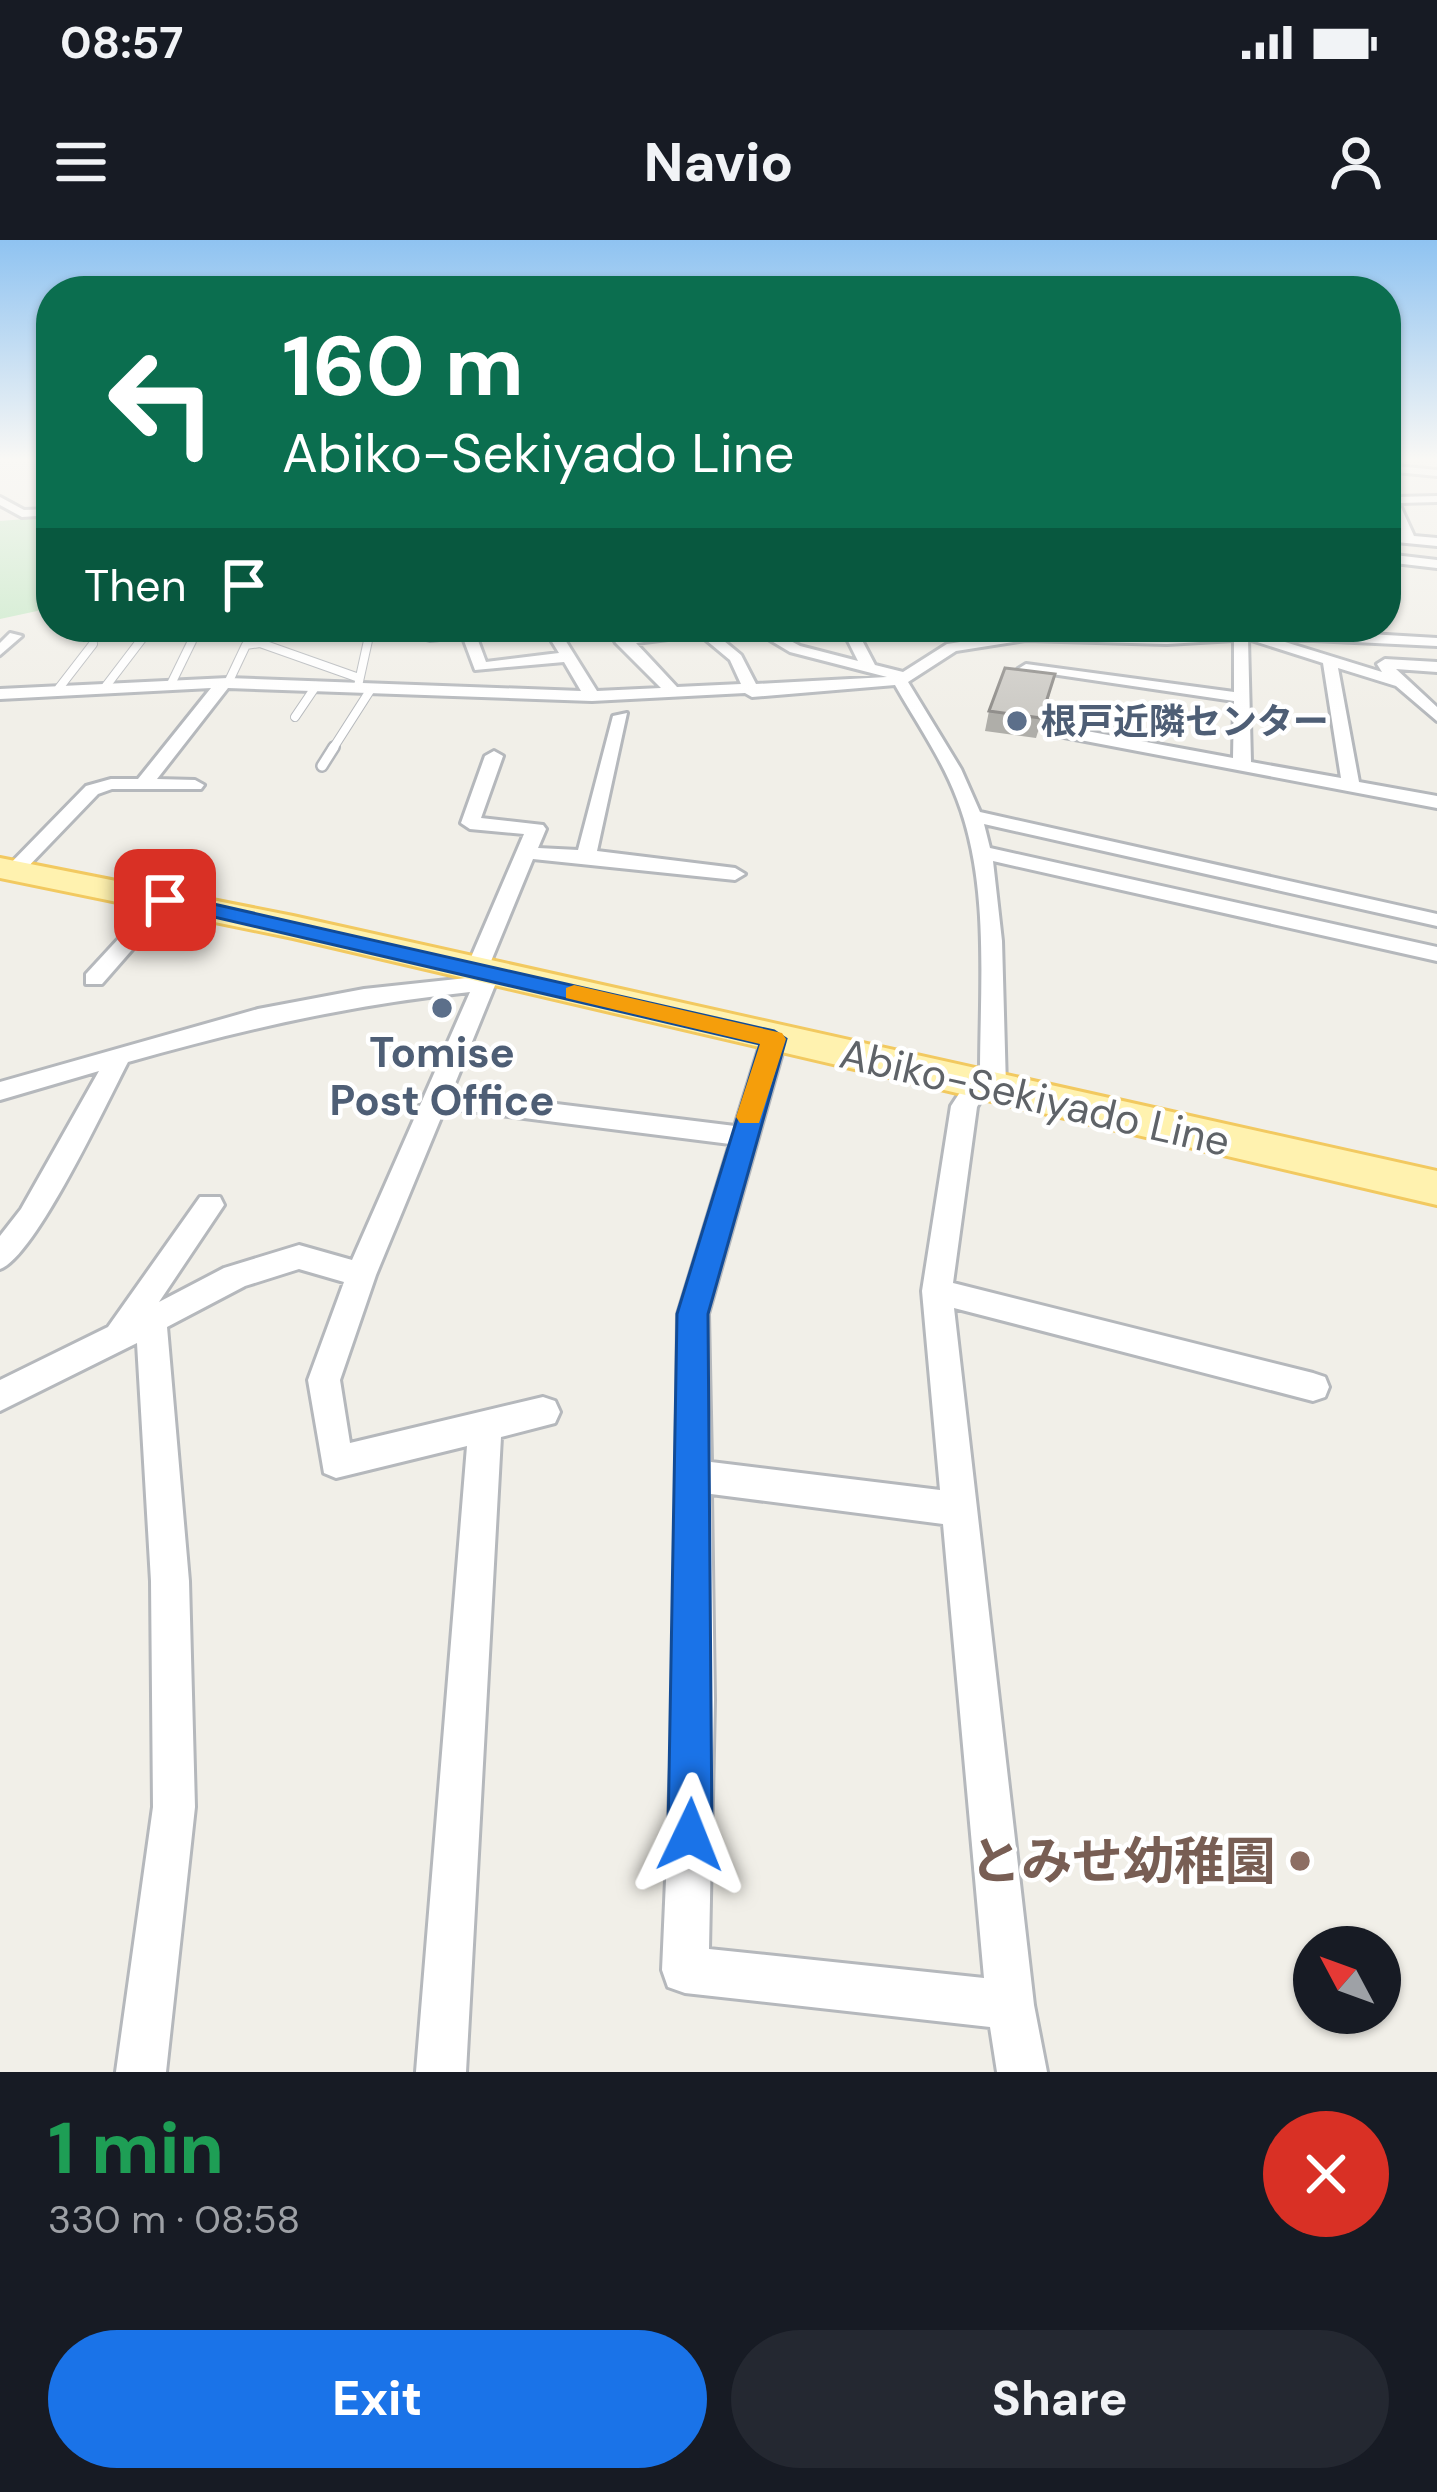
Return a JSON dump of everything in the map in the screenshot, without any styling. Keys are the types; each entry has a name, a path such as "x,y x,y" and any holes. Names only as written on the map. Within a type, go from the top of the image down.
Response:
{"main road":[{"name":"Abiko-Sekiyado Line","path":"7,869 165,900 1437,1187"}],"street":[{"path":"1401,560 1437,564"},
{"path":"0,651 15,636"},
{"path":"1401,640 1437,642"},
{"path":"472,642 480,667 566,657"},
{"path":"558,642 592,696"},
{"path":"626,642 675,694"},
{"path":"716,642 736,658 752,692"},
{"path":"782,642 901,678 972,816 980,852 992,986 986,1085 964,1106 937,1291 1010,2005 1022,2072"},
{"path":"856,642 868,665"},
{"path":"0,694 226,683 592,696 752,692 901,678 948,642"},
{"path":"1026,642 1026,678 1243,698"},
{"path":"1242,765 1245,642"},
{"path":"1266,642 1396,681"},
{"path":"1377,642 1396,681 1433,708"},
{"path":"1330,664 1352,787"},
{"path":"1385,664 1437,667"},
{"path":"143,785 226,683"},
{"path":"586,856 621,716"},
{"path":"1065,732 1437,802"},
{"path":"494,756 470,823 536,829 439,1098 362,1274 324,1379 336,1462 542,1412"},
{"path":"7,869 92,790 195,785"},
{"path":"972,816 1437,920"},
{"path":"980,852 1437,955"},
{"path":"524,853 735,874"},
{"path":"94,979 165,900"},
{"path":"0,1091 258,1017 484,975"},
{"path":"774,1039 693,1314 695,1476 685,1970 1010,2005"},
{"path":"0,1256 32,1217 118,1059"},
{"path":"439,1098 743,1136"},
{"path":"141,2072 174,1808 170,1581 136,1328 210,1205"},
{"path":"0,1396 235,1277 298,1257 362,1274"},
{"path":"937,1291 1313,1387"},
{"path":"441,2072 485,1426"},
{"path":"695,1476 958,1509"}],"lane":[{"path":"106,686 140,642"},
{"path":"171,684 192,642"},
{"path":"322,766 363,685 369,642"},
{"path":"59,688 92,644"},
{"path":"226,683 246,646 260,644 363,685"},
{"path":"295,717 316,686"}],"green space":[{"path":"0,545 36,545 36,611 0,619"}],"building":[{"path":"1005,668 1055,674 1041,718 989,711"}],"slow traffic":[{"path":"574,993 774,1039 749,1117"}],"place":[{"name":"根戸近隣センター","path":"1017,721"},
{"name":"Tomise Post Office","path":"442,1008"},
{"name":"とみせ幼稚園","path":"1300,1861"}],"route":[{"path":"165,900 774,1039 693,1314 690,1835"}]}
